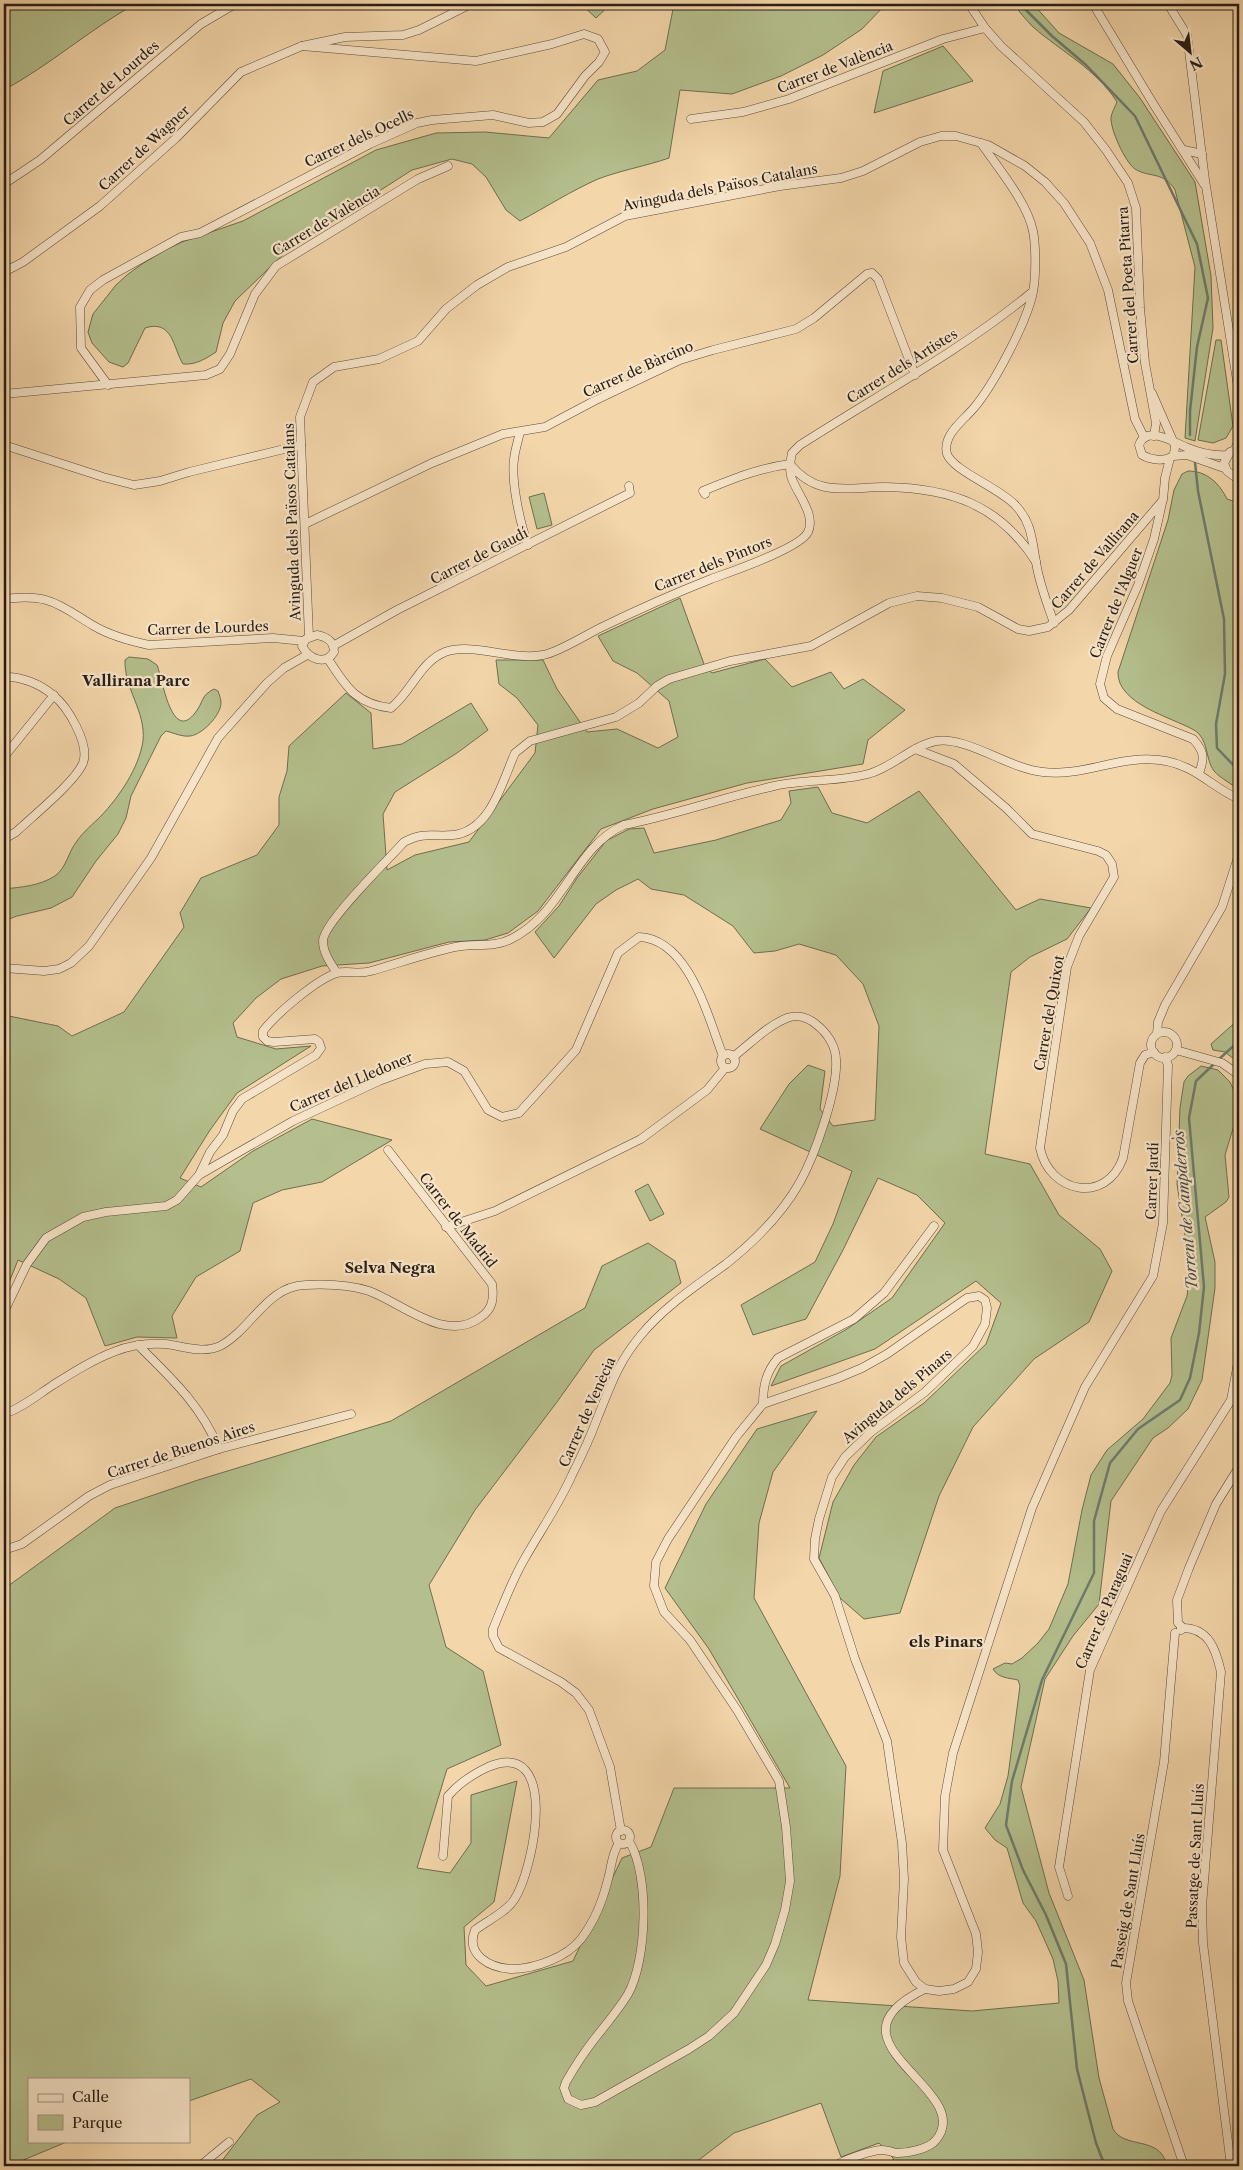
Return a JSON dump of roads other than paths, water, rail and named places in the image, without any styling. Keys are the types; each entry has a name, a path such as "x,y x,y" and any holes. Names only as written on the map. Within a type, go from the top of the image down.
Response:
{"street":[{"name":"Carrer de Lourdes","path":"4,184 40,160 201,24 235,4"},
{"path":"302,46 345,37 403,35 419,30 471,4"},
{"name":"Carrer del Poeta Pitarra","path":"969,4 986,28 1017,62 1084,122 1128,183 1136,208 1140,308 1149,387 1156,423 1154,436"},
{"path":"1093,4 1154,106 1207,188"},
{"path":"1168,4 1187,35 1202,154 1239,393"},
{"name":"Carrer de València","path":"691,120 743,112 789,99 943,39 986,28"},
{"name":"Carrer dels Ocells","path":"108,384 81,348 79,327 80,307 90,290 103,280 181,237 200,233 370,144 417,123 494,115 529,123 543,122 557,114 605,52 598,38 584,34 526,51 476,61 302,46"},
{"name":"Carrer de Wagner","path":"4,272 24,262 100,206 176,138 241,72 302,46"},
{"name":"Avinguda dels Països Catalans","path":"306,639 305,524 300,417 314,382 334,367 379,359 418,341 446,309 477,285 508,267 566,247 625,216 780,186 841,178 863,171 920,142 941,136 956,136 981,143 1025,166 1045,182 1064,203 1090,243 1108,290 1135,419 1144,437"},
{"path":"981,143 1028,215 1033,232 1033,291 998,371 974,408 953,430 947,443 948,454 956,465 996,489 1016,505 1027,521 1032,535 1036,562 1054,624"},
{"path":"1184,150 1202,154"},
{"name":"Carrer de València","path":"4,394 206,376 220,370 230,354 255,294 276,266 418,179 448,166"},
{"name":"Carrer de Bàrcino","path":"305,524 432,463 503,434 545,427 594,401 680,360 796,329 814,318 862,278 872,273 878,279 915,375"},
{"name":"Carrer dels Artistes","path":"790,464 792,453 800,445 861,406 915,375 973,337 1033,291"},
{"name":"Carrer del Poeta Pitarra","path":"1149,387 1161,410 1173,442"},
{"path":"520,432 514,460 517,498 528,545"},
{"path":"1233,452 1214,456 1166,438 1154,436 1144,437 1139,445 1140,452 1145,457 1158,459 1187,455 1224,468 1230,474 1238,477"},
{"path":"1224,468 1239,440"},
{"path":"1162,500 1165,478 1175,448 1173,442"},
{"path":"4,445 102,477 134,485 160,481 189,472 302,445"},
{"path":"1158,459 1165,478"},
{"path":"705,494 703,491 742,475 767,467 790,464 800,476 818,486 840,488 909,488 951,495 976,504 1001,522 1025,545 1036,562"},
{"name":"Carrer dels Pintors","path":"328,658 353,694 374,706 391,708 403,698 434,657 448,651 468,650 520,657 544,655 648,604 755,563 796,543 808,533 810,524 807,510 792,478 790,464"},
{"name":"Carrer de Gaudí","path":"333,646 397,610 630,493 628,486"},
{"name":"Carrer de Vallirana","path":"337,973 328,958 323,940 325,933 338,914 404,842 418,835 452,835 466,832 478,822 493,804 515,753 520,746 530,741 616,717 639,703 656,686 669,679 730,661 811,646 889,603 917,596 942,598 978,608 1018,629 1038,630 1054,624 1069,610 1162,500"},
{"name":"Carrer de l'Alguer","path":"1162,500 1154,539 1138,585 1107,656 1100,684 1104,698 1117,709 1193,740 1201,748 1204,757 1199,773"},
{"name":"Carrer de Lourdes","path":"4,599 21,597 46,599 64,607 95,627 120,638 149,645 273,638 306,639"},
{"path":"317,635 327,638 333,646 334,652 328,658 323,660 307,655 302,646 306,639 317,635"},
{"path":"4,968 44,971 58,970 71,963 89,946 151,858 218,738 267,682 284,668 307,655"},
{"path":"4,677 31,681 54,695 79,731 85,754 79,771 16,832 4,839"},
{"path":"4,757 54,695"},
{"path":"4,1312 26,1264 46,1238 83,1217 106,1212 166,1206 177,1200 199,1175 210,1152 223,1135 233,1111 242,1099 316,1055 321,1048 319,1042 315,1039 274,1042 267,1041 263,1037 263,1031 268,1024 302,994 337,973 359,974 457,947 510,940 530,927 550,909 596,843 624,825 776,786 869,774 915,749 934,742 948,740 966,745 1022,768 1042,772 1077,771 1125,760 1150,759 1180,764 1199,773 1230,795 1239,799"},
{"name":"Carrer del Quixot","path":"915,749 954,764 1006,808 1032,834 1098,851 1106,855 1112,864 1114,878 1078,936 1067,967 1040,1148 1043,1161 1054,1176 1064,1182 1088,1189 1105,1183 1113,1176 1123,1158 1140,1063 1145,1055 1154,1052"},
{"path":"1158,1034 1158,1022 1165,1005 1222,907 1239,854"},
{"name":"Carrer del Lledoner","path":"199,1175 293,1120 379,1080 425,1064 448,1062 464,1071 488,1110 502,1117 519,1113 576,1050 618,953 639,937 650,937 665,945 685,964 723,1056"},
{"name":"Carrer de Venècia","path":"621,1830 610,1767 589,1710 576,1693 562,1682 499,1648 493,1636 493,1629 524,1560 579,1462 598,1418 610,1383 623,1360 642,1334 671,1305 728,1262 764,1229 792,1195 808,1166 823,1124 834,1082 836,1060 831,1042 820,1027 810,1019 797,1016 787,1018 768,1029 733,1057"},
{"path":"1166,1032 1172,1034 1177,1041 1176,1050 1173,1054 1165,1057 1154,1052 1152,1041 1158,1034 1166,1032"},
{"path":"1176,1050 1222,1063 1239,1075"},
{"path":"446,1227 495,1211 641,1139 707,1090 725,1068 733,1066 733,1057 730,1055 723,1056 721,1062 725,1068"},
{"name":"Carrer Jardí","path":"924,1989 939,1991 954,1989 968,1982 976,1969 978,1952 976,1934 943,1850 945,1796 953,1753 1032,1508 1085,1387 1153,1276 1163,1223 1168,1065 1165,1057"},
{"path":"1239,1147 1239,1161"},
{"name":"Carrer de Madrid","path":"4,1414 17,1410 53,1385 116,1351 138,1345 162,1344 201,1350 213,1349 235,1336 277,1294 294,1286 306,1285 367,1290 433,1322 450,1326 478,1320 492,1306 494,1294 492,1284 388,1150"},
{"path":"443,1856 448,1796 454,1789 462,1782 496,1764 510,1762 528,1772 535,1787 536,1813 533,1842 525,1877 513,1902 475,1930 472,1937 472,1945 480,1959 498,1967 513,1969 548,1961 570,1949 581,1939 600,1905 612,1857 619,1843 616,1835 621,1830 629,1834 629,1841 635,1851 642,1894 643,1925 638,1965 628,1993 566,2082 564,2088 568,2099 581,2105 595,2102 689,2049 721,2025 745,1998 766,1965 775,1944 783,1918 790,1881 779,1781 737,1710 695,1647 684,1632 664,1612 656,1594 654,1579 656,1562 668,1539 736,1437 763,1404 763,1390 769,1368 778,1358 854,1319 884,1293 934,1226"},
{"name":"Avinguda dels Pinars","path":"763,1404 862,1368 887,1354 967,1298 979,1296 985,1300 987,1308 985,1324 973,1346 925,1392 883,1423 845,1457 832,1477 815,1539 814,1559 835,1596 855,1660 887,1741 902,1842 904,1879 902,1949 904,1962 910,1974 924,1989"},
{"path":"138,1345 176,1383 196,1407 209,1426 219,1449"},
{"name":"Carrer de Paraguai","path":"1068,1896 1059,1867 1090,1670 1161,1511 1231,1400 1239,1358"},
{"path":"1231,1400 1239,1406"},
{"name":"Carrer de Buenos Aires","path":"4,1550 22,1544 89,1496 110,1485 219,1449 351,1414"},
{"name":"Passeig de Sant Lluís","path":"1184,2166 1128,2001 1126,1984 1164,1762 1178,1628 1177,1600 1216,1504 1239,1467"},
{"name":"Passatge de Sant Lluís","path":"1178,1628 1199,1631 1207,1637 1216,1650 1221,1672 1202,1906 1202,1943 1231,2166"},
{"path":"619,1843 625,1844 629,1841"},
{"path":"836,2166 841,2161 881,2150 897,2153 928,2146 936,2141 940,2134 943,2124 937,2104 894,2051 885,2032 885,2022 896,2005 924,1989"},
{"path":"200,2166 229,2142"}],"waterway":[{"name":"Torrent de Campderròs","path":"1020,4 1052,36 1086,65 1135,116 1197,244 1208,298 1197,347 1190,411 1190,435"},
{"name":"Torrent de Campderròs","path":"1195,462 1198,491 1224,619 1225,674 1216,724 1217,748 1239,771"},
{"name":"Torrent de Campderròs","path":"1218,1060 1239,1041"},
{"name":"Torrent de Campderròs","path":"1105,2166 1096,2143 1077,2069 1066,1964 1046,1915 1023,1870 1006,1825 1012,1781 1042,1680 1094,1573 1094,1521 1110,1463 1138,1429 1180,1400 1190,1378 1199,1333 1204,1287 1189,1118 1196,1081 1214,1064"}],"district":[{"name":"Vallirana Parc","path":"136,680"},
{"name":"Selva Negra","path":"390,1267"},
{"name":"els Pinars","path":"946,1641"}]}
